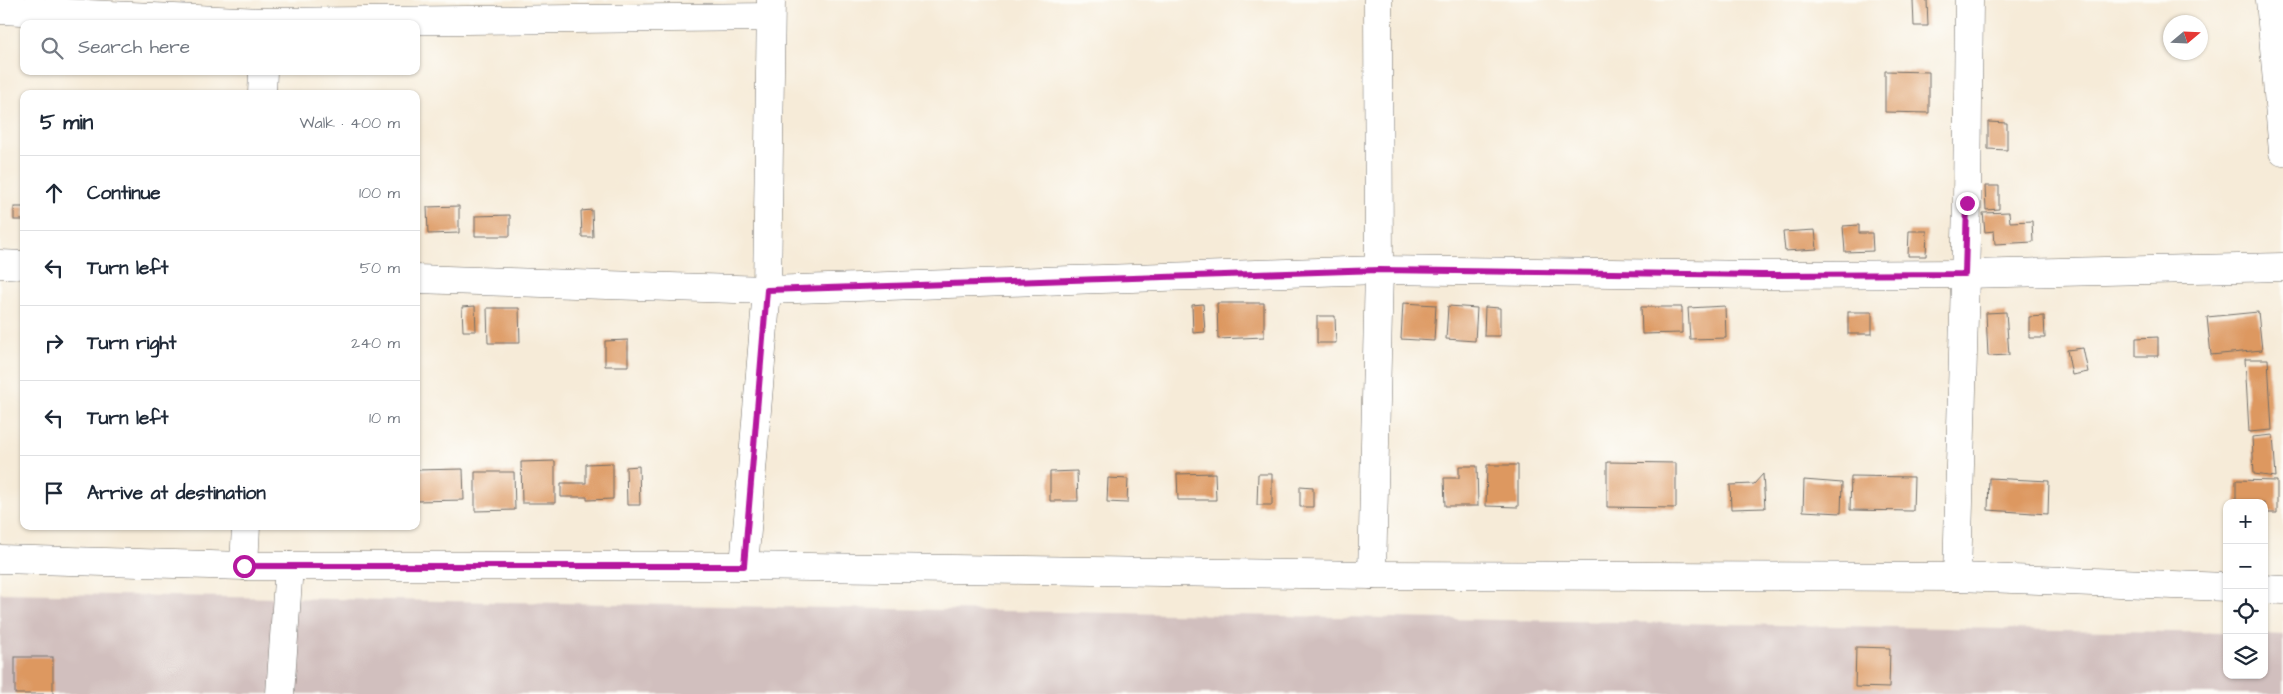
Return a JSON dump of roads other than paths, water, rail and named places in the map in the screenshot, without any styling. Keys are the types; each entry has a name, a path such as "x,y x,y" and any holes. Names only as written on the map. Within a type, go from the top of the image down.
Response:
{"street":[{"path":"1372,575 1379,270 1378,0"},
{"path":"1957,577 1970,0"},
{"path":"2270,0 2283,152"},
{"path":"0,10 265,15 771,9 767,290 744,566"},
{"path":"262,90 263,75"},
{"path":"0,264 20,265"},
{"path":"420,279 767,290 1379,270 1762,275 1965,274 2283,267"},
{"path":"244,566 246,530"},
{"path":"0,559 244,566 744,566 1372,575 1957,577 2223,588"},
{"path":"280,694 289,566"},
{"path":"2268,589 2283,590"}]}
